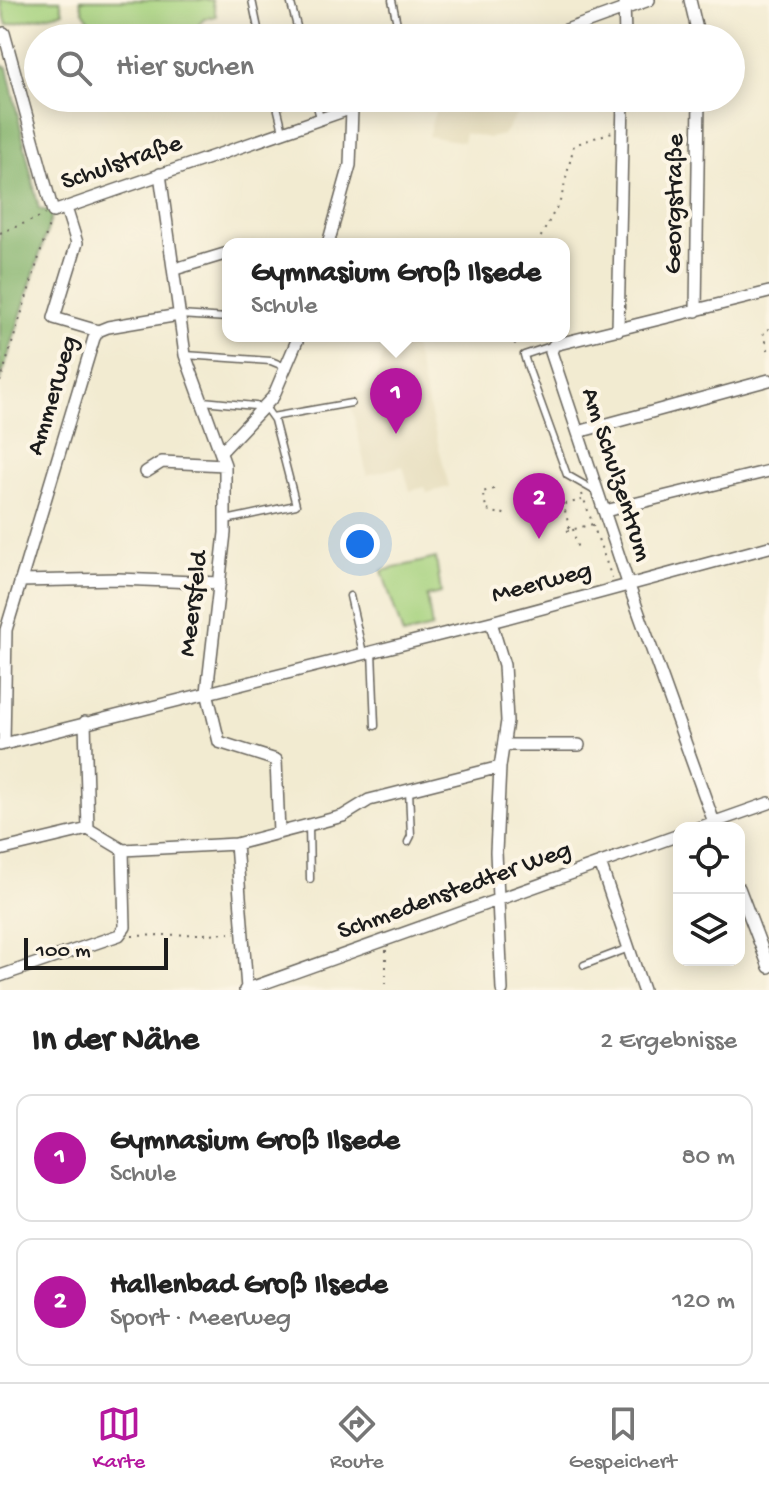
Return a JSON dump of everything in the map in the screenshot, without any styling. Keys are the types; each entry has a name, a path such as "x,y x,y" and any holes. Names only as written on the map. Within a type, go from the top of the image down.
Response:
{"street":[{"path":"577,24 625,4 649,0"},
{"path":"690,0 696,24"},
{"name":"Schulstraße","path":"4,33 24,106"},
{"name":"Schulstraße","path":"26,112 53,212 341,112"},
{"path":"330,238 350,165 352,112"},
{"path":"618,330 623,112"},
{"name":"Georgstraße","path":"696,311 699,112"},
{"name":"Meersfeld","path":"160,174 185,355 225,465 226,520 207,692"},
{"path":"66,208 77,243 54,318 98,331"},
{"path":"175,269 222,255"},
{"path":"570,341 769,292"},
{"name":"Ammerweg","path":"2,744 6,630 98,331 179,315"},
{"path":"221,452 269,412 297,342"},
{"path":"554,345 567,342"},
{"name":"Am Schulzentrum","path":"554,345 551,352 628,583 714,822"},
{"path":"578,432 769,380"},
{"path":"146,472 162,462 225,465"},
{"path":"605,511 769,471"},
{"name":"Meerweg","path":"2,744 491,622 769,547"},
{"path":"20,581 118,579 220,583"},
{"path":"491,622 504,665 507,721 500,767 496,852 502,990"},
{"path":"207,692 219,742 276,760 279,833"},
{"path":"85,722 88,829"},
{"path":"504,745 579,745"},
{"path":"0,850 88,829 123,850 236,844 343,816 369,800 500,767"},
{"path":"722,822 769,803"},
{"name":"Schmedenstedter Weg","path":"246,990 673,837"},
{"path":"236,844 246,990"},
{"path":"0,976 123,932 123,850"},
{"path":"600,863 643,990"},
{"path":"741,894 769,967"}],"lane":[{"path":"252,0 257,24"},
{"path":"290,0 296,24"},
{"path":"392,0 397,24"},
{"path":"278,112 283,131"},
{"path":"318,112 320,118"},
{"path":"179,315 222,318"},
{"path":"554,345 524,355 567,475 576,483 599,492"},
{"path":"185,355 271,361 288,368"},
{"path":"199,400 269,412 351,403"},
{"name":"Meersfeld","path":"226,520 296,505 269,412"},
{"path":"350,596 368,652 375,726"},
{"path":"408,842 411,836 409,790"},
{"path":"309,825 310,879"},
{"path":"584,965 629,948"}],"path":[{"path":"540,238 561,199 574,145 623,128"},
{"path":"0,233 53,212"},
{"path":"0,382 53,212"},
{"path":"769,329 763,331 769,353"},
{"path":"514,342 524,355"},
{"path":"494,489 482,492 487,510 503,515 505,509"},
{"path":"582,493 615,587"},
{"path":"561,495 578,550"},
{"path":"564,505 584,500"},
{"path":"570,530 593,524"},
{"path":"123,932 131,936 243,933"},
{"path":"385,940 386,990"}],"shaded area":[{"path":"435,112 519,112 503,135 489,138 465,133 463,142 428,136"},
{"path":"386,342 413,342 449,487 427,493 425,487 410,491 403,466 367,475 349,395 374,390"}],"green space":[{"path":"0,0 60,0 63,12 7,25"},
{"path":"80,0 212,0 216,16 204,19 200,24 92,24"},
{"path":"0,65 7,67 39,209 53,212 0,382"},
{"path":"436,558 441,593 427,596 432,628 403,635 382,571"}],"place":[{"name":"Gymnasium Groß Ilsede","path":"396,434"},
{"name":"Hallenbad Groß Ilsede","path":"539,539"}]}
